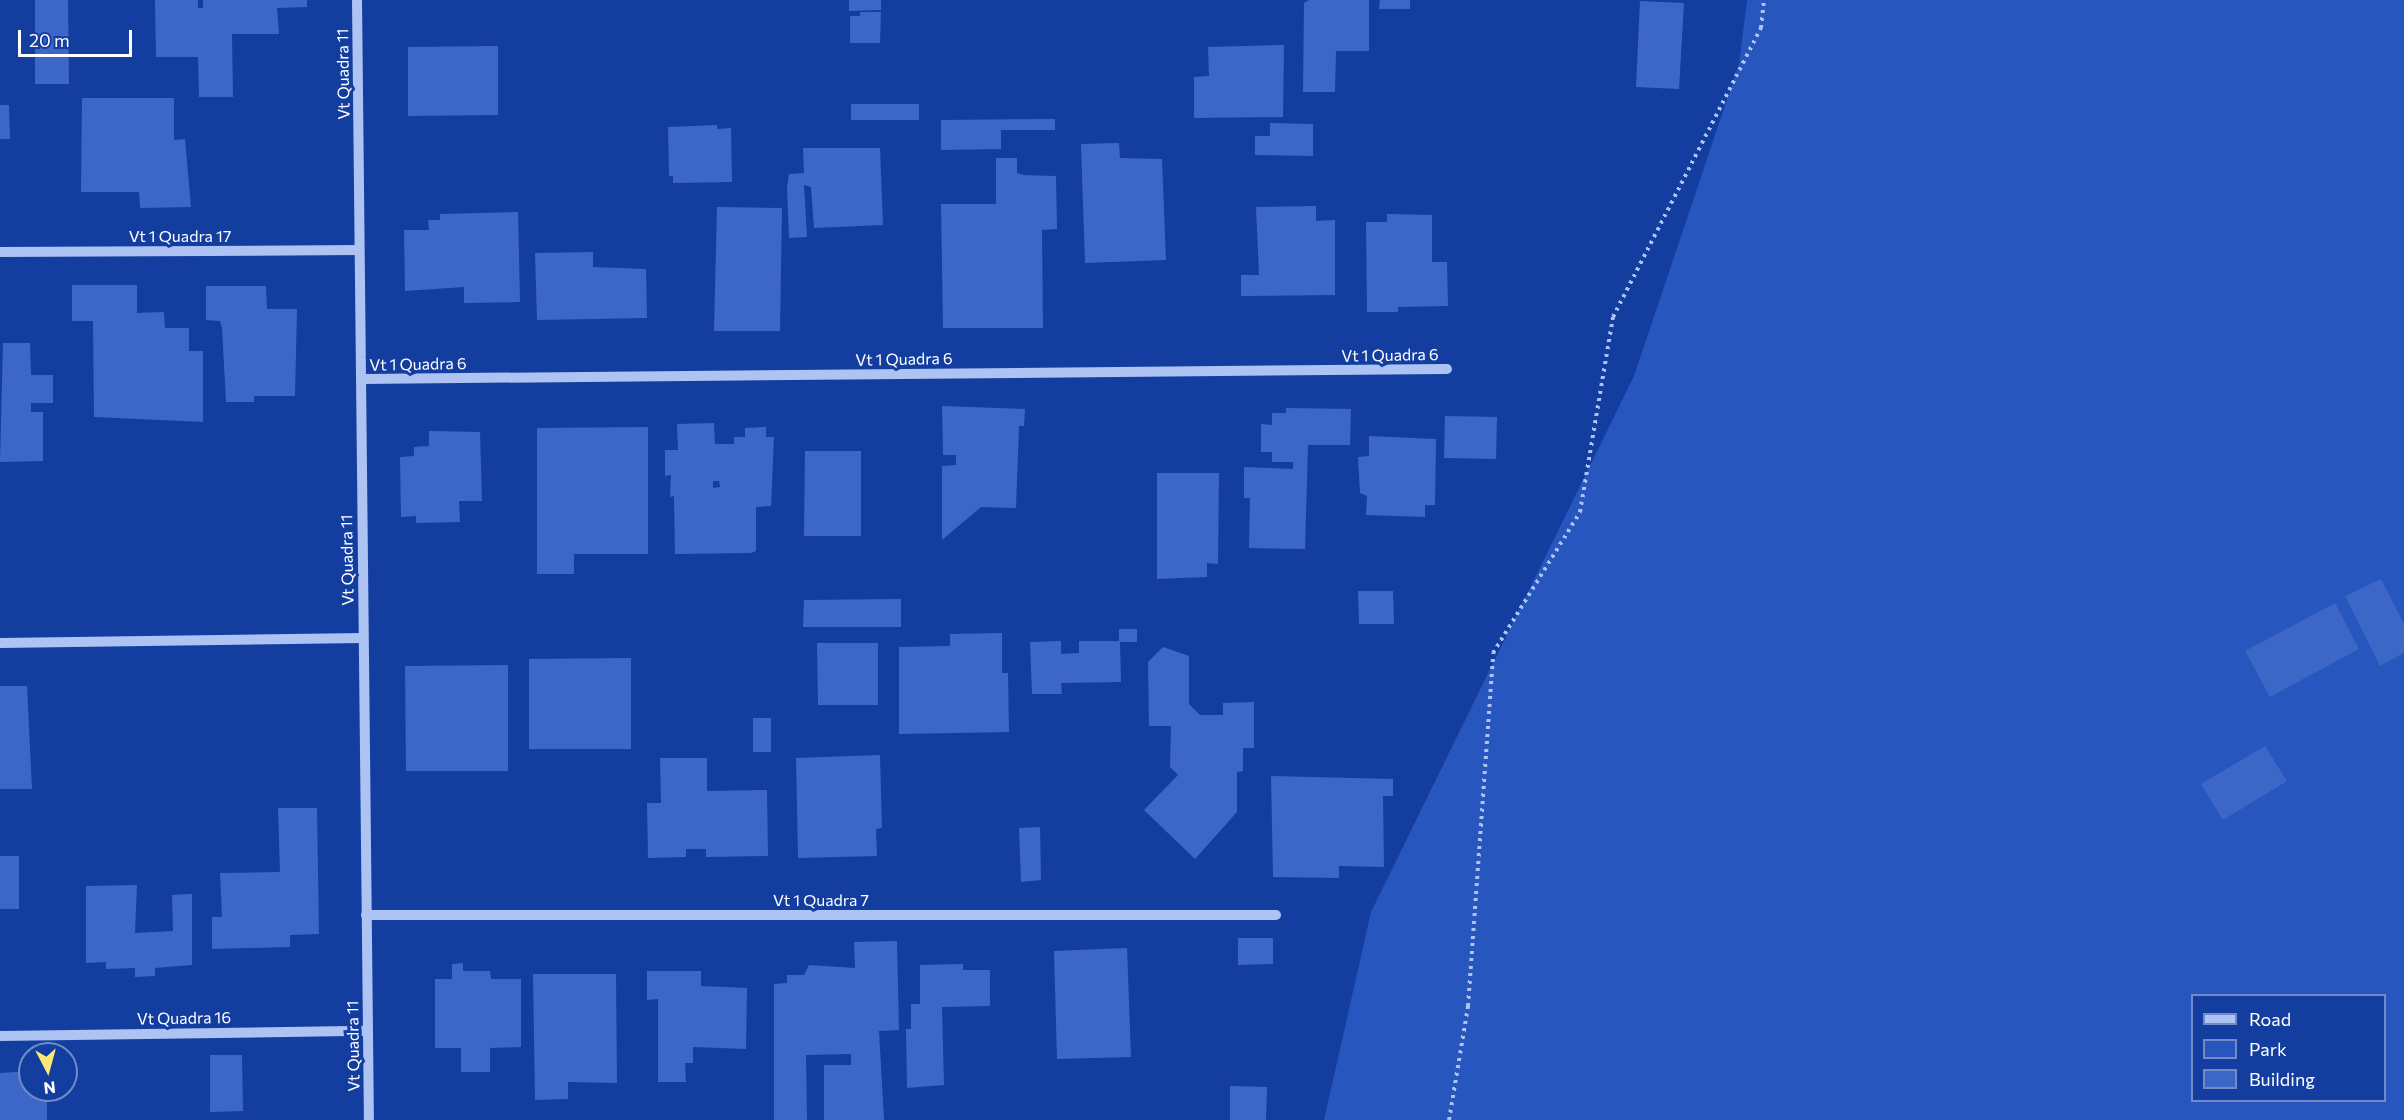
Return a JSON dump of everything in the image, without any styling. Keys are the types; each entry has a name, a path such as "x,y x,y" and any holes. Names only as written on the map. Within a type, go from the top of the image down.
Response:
{"street":[{"name":"Vt Quadra 11","path":"357,0 369,1120"},
{"name":"Vt 1 Quadra 17","path":"0,252 359,250"},
{"name":"Vt 1 Quadra 6","path":"361,379 1447,369"},
{"path":"0,643 363,638"},
{"name":"Vt 1 Quadra 7","path":"366,915 1276,915"},
{"name":"Vt Quadra 16","path":"0,1036 368,1031"}],"path":[{"path":"1449,1120 1468,1006 1493,653 1580,512 1613,317 1761,28 1764,0"}],"green space":[{"path":"1747,0 2404,0 2404,1120 1324,1120 1371,912 1634,376 1739,64"}],"building":[{"path":"35,0 68,0 69,84 35,84"},
{"path":"155,0 198,0 198,8 203,8 203,0 307,0 307,7 277,8 279,34 232,34 233,97 199,97 198,57 156,57"},
{"path":"849,0 881,0 881,10 849,11"},
{"path":"1309,0 1369,0 1369,51 1336,51 1335,92 1303,92 1304,3"},
{"path":"1380,0 1410,0 1410,9 1379,9"},
{"path":"1640,1 1684,3 1679,89 1636,87"},
{"path":"860,12 881,12 880,43 850,43 850,16 860,16"},
{"path":"1284,45 1283,117 1194,118 1194,77 1209,76 1208,47"},
{"path":"498,46 498,115 408,116 408,47"},
{"path":"82,98 174,98 174,140 185,139 191,207 140,208 139,192 81,192"},
{"path":"851,104 919,104 919,120 851,120"},
{"path":"0,105 9,105 10,139 0,139"},
{"path":"1055,119 1055,130 1001,130 1001,149 941,150 941,120"},
{"path":"1270,123 1313,124 1313,156 1255,155 1255,136 1270,136"},
{"path":"717,125 717,129 731,128 732,182 673,183 673,176 669,176 668,127"},
{"path":"1119,143 1120,158 1162,159 1166,260 1085,263 1081,144"},
{"path":"803,148 880,148 883,225 814,228 811,187 804,185 807,237 789,238 787,187 789,174 804,173"},
{"path":"996,158 1017,158 1017,173 1023,175 1056,176 1057,229 1042,230 1043,328 943,328 941,204 996,204"},
{"path":"1316,206 1316,221 1335,220 1335,295 1241,296 1241,275 1259,275 1256,207"},
{"path":"717,207 782,208 780,331 714,331"},
{"path":"518,212 520,302 464,303 464,287 405,291 404,230 429,230 428,220 440,220 440,214"},
{"path":"1387,214 1432,215 1432,262 1447,262 1448,306 1398,307 1398,312 1367,312 1366,222 1387,222"},
{"path":"593,252 593,267 646,269 647,318 537,320 535,253"},
{"path":"72,285 137,285 137,313 164,312 165,328 189,328 189,351 203,351 203,422 94,417 93,321 72,321"},
{"path":"206,286 266,286 267,309 297,309 295,396 254,396 254,402 226,402 222,328 220,321 206,320"},
{"path":"3,343 30,343 31,375 53,375 53,403 31,403 31,412 43,412 43,461 0,462"},
{"path":"942,406 1025,409 1024,426 1019,426 1016,508 981,507 942,540 942,466 956,465 956,455 943,455"},
{"path":"1286,408 1351,409 1350,445 1308,445 1305,549 1249,548 1250,498 1244,498 1244,467 1293,469 1293,462 1272,462 1272,452 1261,452 1261,424 1272,425 1272,413 1286,413"},
{"path":"1445,416 1497,417 1496,459 1444,458"},
{"path":"714,423 715,444 734,444 734,437 745,437 745,428 766,427 766,437 774,437 771,506 756,507 756,551 751,553 675,554 674,496 670,497 671,475 665,476 665,450 678,450 677,424","holes":["713,481 719,481 720,487 713,488"]},
{"path":"648,427 648,554 574,554 574,574 537,574 537,428"},
{"path":"429,431 480,432 482,501 459,501 460,522 416,523 416,516 401,517 400,457 414,456 414,447 429,446"},
{"path":"1369,436 1436,439 1435,505 1425,505 1425,517 1366,515 1367,496 1360,493 1358,457 1369,456"},
{"path":"805,451 861,451 861,536 804,536"},
{"path":"1157,473 1219,473 1218,564 1207,563 1207,577 1157,579"},
{"path":"2381,579 2404,624 2404,653 2380,666 2345,596"},
{"path":"1358,591 1393,591 1394,624 1359,624"},
{"path":"901,599 901,627 803,627 804,600"},
{"path":"2335,603 2359,649 2270,697 2245,651"},
{"path":"1119,629 1137,629 1137,642 1120,642 1121,682 1061,683 1062,694 1032,694 1030,642 1061,641 1061,654 1079,653 1079,641 1119,641"},
{"path":"1002,633 1002,673 1008,673 1009,732 899,734 899,647 950,646 950,634"},
{"path":"817,643 878,643 878,705 818,705"},
{"path":"1163,647 1189,656 1189,704 1200,715 1223,715 1223,703 1254,702 1254,748 1243,748 1243,771 1237,772 1237,812 1195,859 1144,810 1178,775 1170,767 1171,726 1149,726 1148,662"},
{"path":"631,658 631,749 529,749 529,659"},
{"path":"508,665 508,771 406,771 405,666"},
{"path":"0,686 27,686 32,789 0,789"},
{"path":"753,718 771,718 771,752 753,752"},
{"path":"2265,746 2287,781 2223,820 2201,784"},
{"path":"880,755 882,828 876,829 877,856 798,858 796,758"},
{"path":"660,758 707,758 707,791 767,790 768,856 706,857 706,849 686,849 686,857 648,858 647,803 661,803"},
{"path":"1271,776 1393,779 1393,796 1383,796 1384,867 1339,866 1339,878 1273,877"},
{"path":"278,808 317,808 319,934 290,935 290,947 212,949 212,917 222,917 220,873 280,872"},
{"path":"1040,827 1041,880 1021,882 1019,828"},
{"path":"0,856 19,856 19,909 0,909"},
{"path":"137,885 135,933 173,931 172,895 192,894 192,965 155,968 155,976 135,977 135,968 106,969 106,962 86,963 86,886"},
{"path":"1238,938 1273,938 1273,964 1238,965"},
{"path":"897,941 899,1030 879,1031 884,1120 824,1120 824,1065 851,1065 851,1054 806,1055 807,1120 774,1120 774,984 787,983 787,975 804,975 809,965 855,968 854,942"},
{"path":"1127,948 1131,1057 1057,1059 1054,951"},
{"path":"463,963 463,971 490,971 491,979 521,979 521,1047 490,1048 490,1072 461,1072 461,1048 435,1048 435,979 452,979 452,964"},
{"path":"963,964 963,970 990,970 990,1006 942,1007 944,1085 907,1088 906,1029 911,1029 911,1004 920,1004 920,965"},
{"path":"647,971 701,971 701,986 747,988 746,1049 693,1047 693,1063 685,1063 686,1082 658,1082 658,999 647,1000"},
{"path":"533,974 616,974 617,1083 568,1082 568,1099 535,1100"},
{"path":"210,1055 242,1055 243,1111 210,1112"},
{"path":"18,1072 18,1102 47,1102 47,1120 0,1120 0,1073"},
{"path":"1230,1086 1267,1087 1266,1120 1230,1120"}]}
